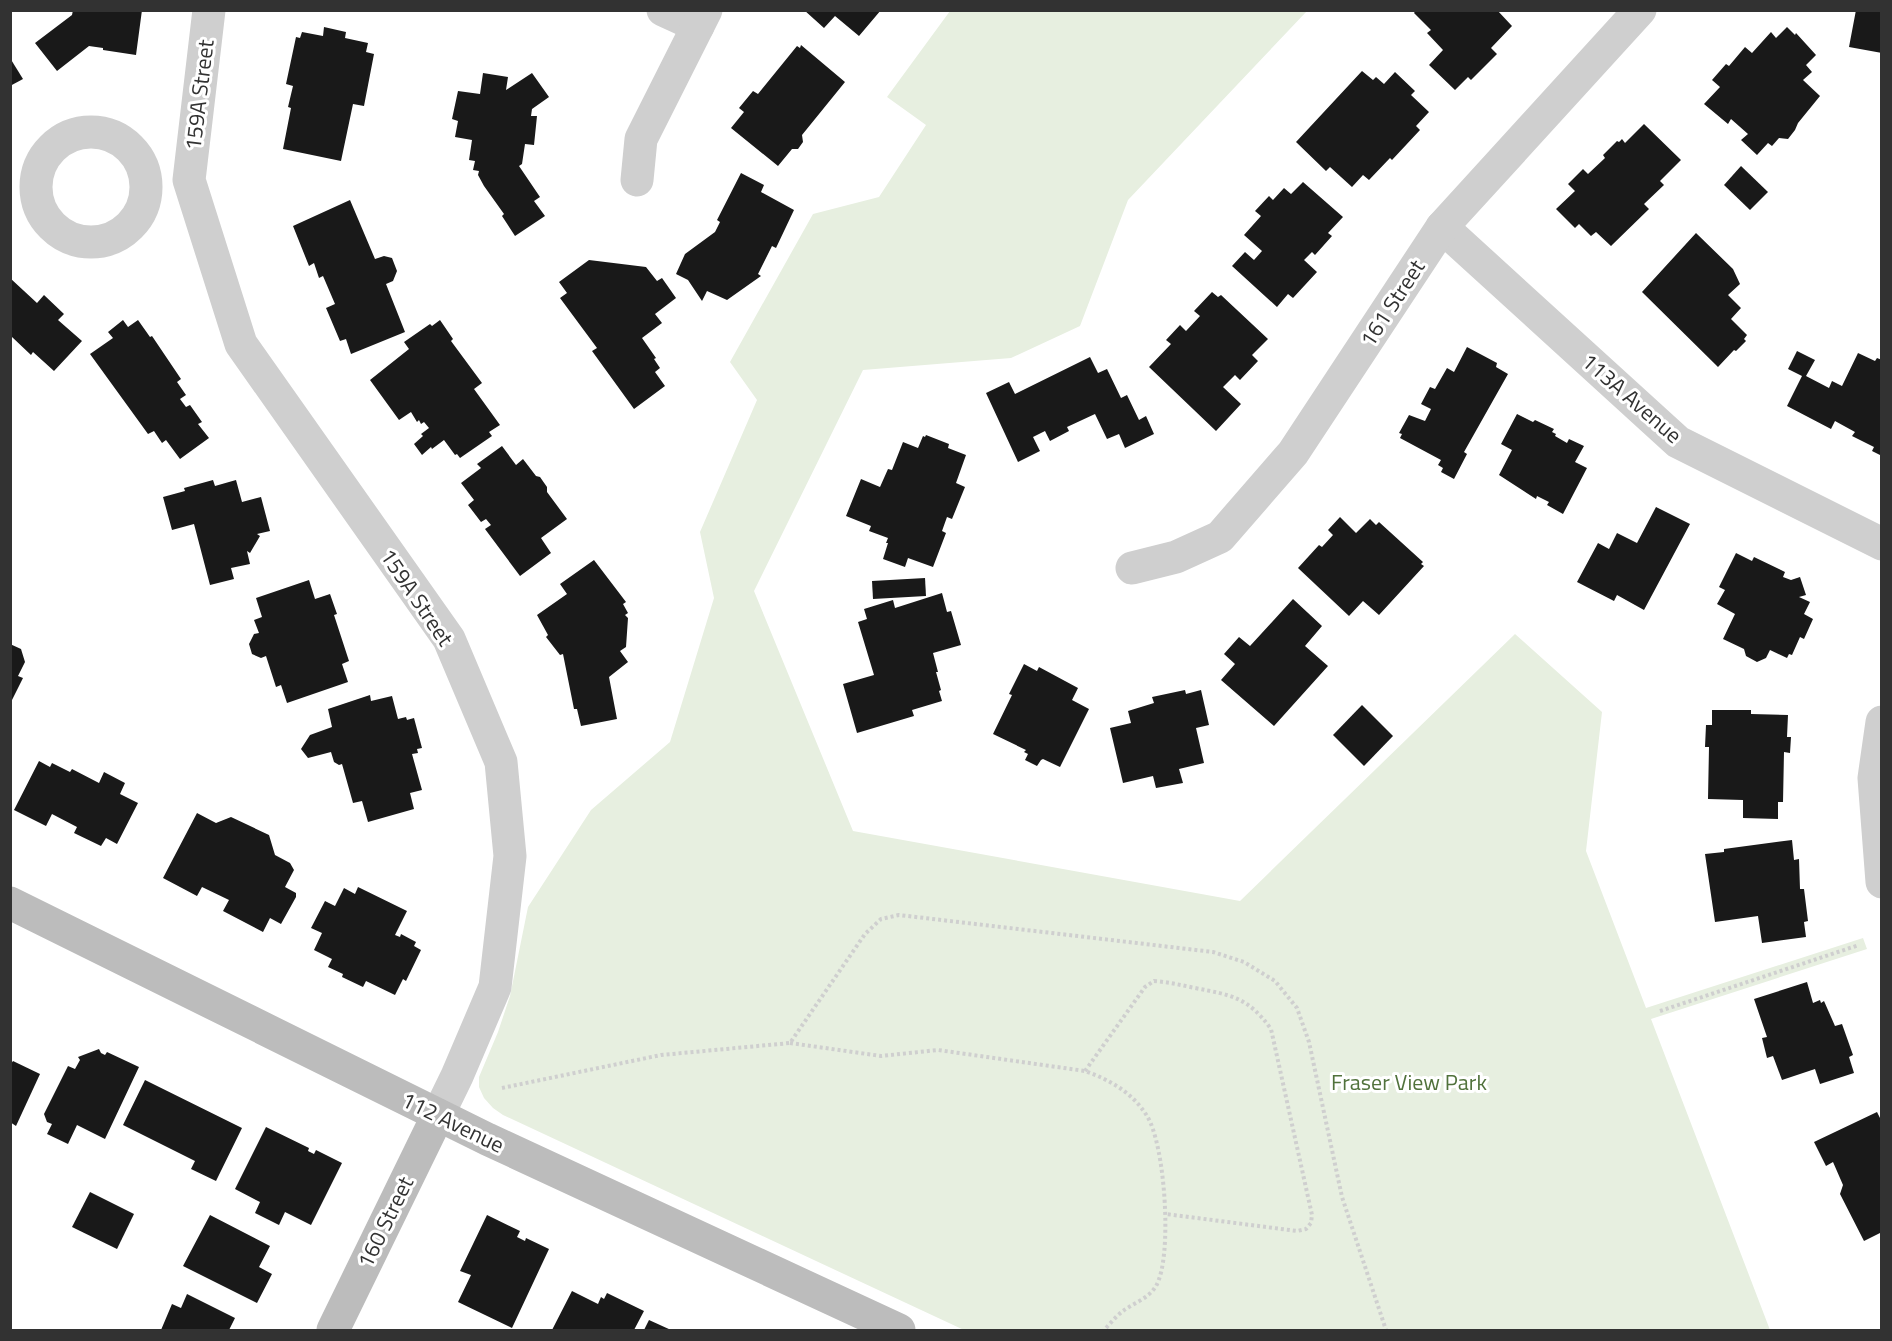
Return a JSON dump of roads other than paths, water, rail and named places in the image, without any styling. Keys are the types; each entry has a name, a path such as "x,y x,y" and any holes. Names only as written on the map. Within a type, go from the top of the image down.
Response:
{"street":[{"name":"159A Street","path":"209,10 189,180 241,344 449,639 501,762 510,856 495,987 457,1077 438,1115"},
{"path":"637,180 641,139 702,18 663,10"},
{"name":"161 Street","path":"1132,568 1176,557 1220,537 1293,453 1442,227 1640,10"},
{"name":"159A Street","path":"146,176 189,180"},
{"name":"113A Avenue","path":"1442,227 1678,442 1881,544"},
{"path":"1881,722 1874,778 1881,882"},
{"name":"112 Avenue","path":"10,903 438,1115 899,1330"},
{"name":"160 Street","path":"333,1330 438,1115"}],"park label":[{"name":"Fraser View Park","path":"1409,1082"}]}
